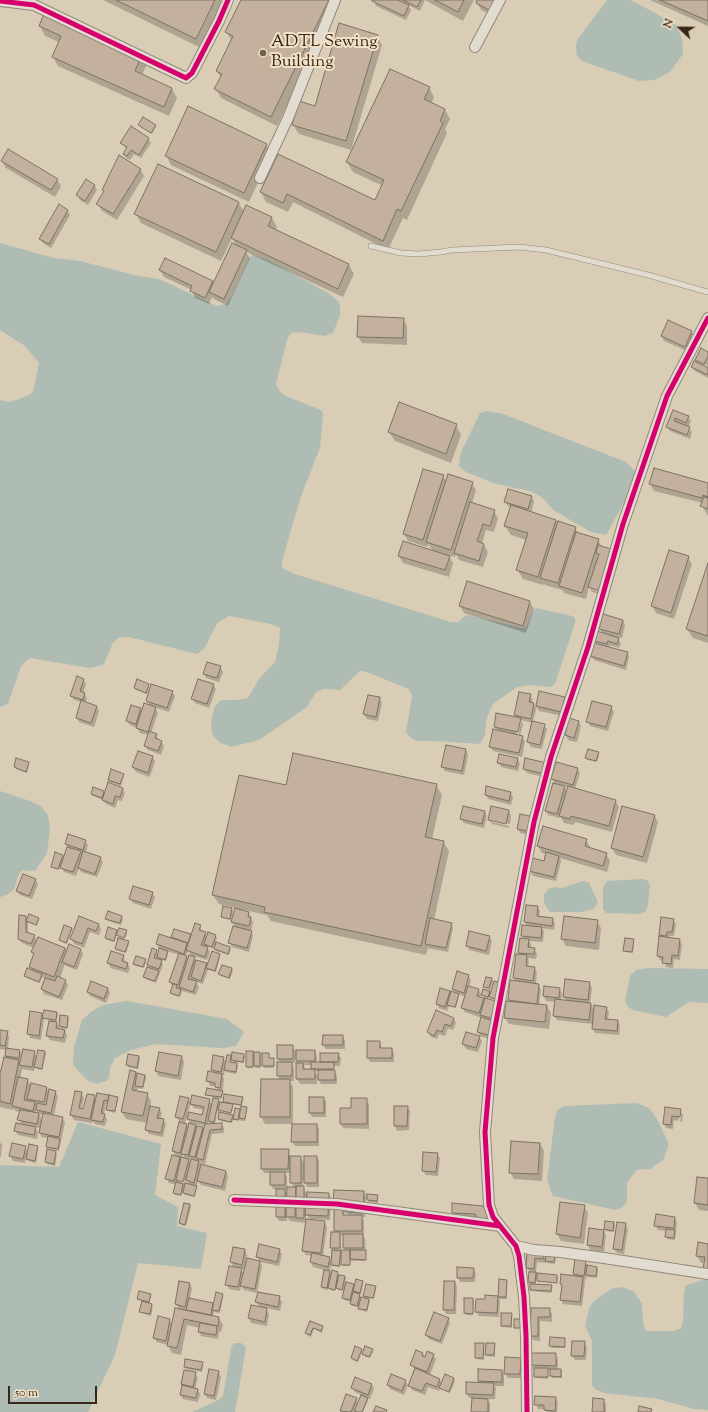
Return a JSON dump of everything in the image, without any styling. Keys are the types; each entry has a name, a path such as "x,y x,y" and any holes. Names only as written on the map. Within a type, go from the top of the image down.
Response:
{"street":[{"path":"0,1 34,5 186,78 192,73 219,21 228,0"},
{"path":"260,178 288,118 335,0"},
{"path":"475,47 500,0"},
{"path":"526,1412 526,1336 524,1297 519,1256 516,1246 493,1217 489,1205 485,1132 493,1038 534,822 551,757 588,647 623,524 664,404 708,318"},
{"path":"234,1200 338,1204 500,1226"},
{"path":"516,1246 534,1250 597,1257 708,1274"}],"lane":[{"path":"371,246 401,253 419,254 452,250 519,246 546,250 648,275 708,292"}],"shaded area":[{"path":"607,0 631,0 675,24 682,38 683,54 670,72 655,80 639,81 582,61 577,56 577,40"},
{"path":"0,243 54,258 80,261 138,276 159,279 217,306 226,304 232,296 249,258 253,255 268,260 330,294 339,302 340,306 340,315 333,333 324,336 299,332 291,333 287,340 276,384 280,392 286,396 321,410 323,414 320,448 301,496 282,561 282,568 295,574 451,622 459,622 467,615 523,628 526,627 536,608 572,616 575,618 575,623 555,684 550,687 531,685 517,687 493,704 486,720 485,735 480,744 416,741 406,732 412,696 409,689 364,671 360,671 340,690 324,689 316,692 307,707 259,740 231,747 219,742 212,734 211,721 215,706 221,700 248,698 259,679 275,662 279,645 280,628 271,624 229,616 217,623 204,649 197,654 129,637 118,638 113,643 104,664 90,668 30,658 21,666 8,704 0,707 0,400 10,402 27,396 33,392 39,363 25,346 0,330"},
{"path":"487,411 503,414 626,462 636,472 631,490 606,535 591,532 553,510 545,500 537,494 493,483 466,472 459,466 463,448 480,413"},
{"path":"0,791 41,806 48,815 50,829 47,853 35,871 22,870 19,874 14,889 7,895 0,897"},
{"path":"647,880 650,885 646,911 639,914 606,913 603,909 603,888 607,881"},
{"path":"584,881 589,883 598,902 593,909 582,912 551,912 548,910 544,902 544,895 548,889 555,887 561,888"},
{"path":"649,968 708,969 708,1003 689,1002 666,1017 633,1010 628,1007 625,1002 630,976 636,970"},
{"path":"127,1001 227,1019 244,1032 236,1046 223,1048 156,1044 131,1050 115,1058 110,1068 109,1078 106,1081 97,1084 88,1081 73,1065 74,1047 82,1020 92,1011 103,1005"},
{"path":"637,1103 649,1108 657,1119 669,1144 663,1160 650,1169 637,1170 627,1182 627,1201 623,1207 615,1210 553,1196 547,1180 555,1117 558,1109 564,1106"},
{"path":"78,1122 161,1144 155,1195 178,1207 177,1226 207,1233 201,1269 138,1263 115,1355 88,1412 0,1412 0,1165 59,1167"},
{"path":"706,1279 708,1280 708,1410 694,1409 658,1399 605,1393 596,1390 592,1385 592,1341 585,1326 589,1308 594,1301 611,1289 622,1287 633,1291 642,1303 645,1331 674,1331 681,1328 686,1285"},
{"path":"234,1343 241,1343 246,1348 235,1412 192,1412 218,1400 223,1396 231,1348"}],"building":[{"path":"116,0 215,0 196,39"},
{"name":"ADTL Sewing Building","path":"241,0 329,0 271,117 214,89 222,74 216,71 233,36 225,32"},
{"path":"372,0 398,0 409,5 404,16"},
{"path":"403,0 421,0 417,7"},
{"path":"435,0 464,0 458,12"},
{"path":"477,0 494,0 489,10 476,3"},
{"path":"660,0 708,0 708,21"},
{"path":"46,9 143,52 135,71 172,88 164,107 52,57 61,36 39,26"},
{"path":"339,23 378,35 346,141 292,125 299,101 315,106"},
{"path":"390,69 430,87 424,99 445,109 440,121 443,123 401,211 397,209 383,241 287,194 283,203 260,192 278,154 375,200 384,180 346,162"},
{"path":"188,106 267,144 244,193 165,156"},
{"path":"143,117 156,125 151,133 138,125"},
{"path":"131,126 149,138 139,155 131,150 127,156 123,154 127,147 120,143"},
{"path":"8,149 58,179 51,190 1,161"},
{"path":"119,155 141,169 113,214 96,204 104,191 102,190"},
{"path":"158,164 239,202 216,252 134,214"},
{"path":"86,179 95,185 85,201 76,195"},
{"path":"59,204 68,210 49,244 39,239"},
{"path":"246,205 272,217 268,226 349,264 338,289 231,238"},
{"path":"232,243 247,250 224,299 209,292"},
{"path":"165,258 213,281 205,298 190,291 192,286 159,270"},
{"path":"358,316 404,318 403,338 357,337"},
{"path":"668,320 692,331 685,347 661,336"},
{"path":"701,348 708,352 708,356 704,364 695,360"},
{"path":"694,361 708,368 708,375 691,367"},
{"path":"399,402 457,424 446,454 388,432"},
{"path":"673,410 689,416 686,423 675,418 674,421 690,427 687,435 666,427"},
{"path":"654,468 708,483 708,497 703,495 702,498 649,484"},
{"path":"423,469 444,475 423,540 403,534"},
{"path":"448,474 473,482 451,550 426,542"},
{"path":"508,489 532,496 528,509 504,502"},
{"path":"704,497 708,498 708,509 700,506"},
{"path":"470,502 495,510 490,526 483,524 477,541 484,544 479,561 454,553"},
{"path":"511,505 556,520 538,577 516,570 528,533 504,526"},
{"path":"558,521 576,527 558,583 540,578"},
{"path":"576,532 599,539 582,593 559,586"},
{"path":"403,541 450,556 445,570 398,556"},
{"path":"598,545 614,550 601,591 588,587 599,554 596,553"},
{"path":"669,550 689,556 671,613 651,606"},
{"path":"708,563 708,636 686,629"},
{"path":"467,581 530,601 523,626 459,606"},
{"path":"603,614 623,620 619,634 599,629"},
{"path":"597,631 619,638 617,644 608,641 607,644 594,641"},
{"path":"594,643 628,652 624,666 590,656"},
{"path":"207,662 221,666 217,678 203,674"},
{"path":"77,676 84,679 80,691 85,693 83,700 70,696"},
{"path":"137,679 149,684 146,693 134,688"},
{"path":"198,679 214,684 207,704 191,699"},
{"path":"151,684 173,691 167,708 146,701"},
{"path":"539,691 565,697 561,712 536,706"},
{"path":"519,692 531,694 529,702 534,703 531,719 514,715"},
{"path":"368,695 380,697 376,717 363,714"},
{"path":"81,700 97,706 91,723 76,718"},
{"path":"592,701 612,706 606,727 586,722"},
{"path":"144,703 156,707 148,732 136,728"},
{"path":"131,705 141,708 136,724 126,721"},
{"path":"496,713 521,718 518,732 494,727"},
{"path":"569,718 579,721 574,738 565,735"},
{"path":"532,721 545,724 540,745 527,742"},
{"path":"493,729 523,736 519,753 489,747"},
{"path":"149,731 157,734 155,738 162,741 158,751 144,746"},
{"path":"446,745 466,749 462,771 441,767"},
{"path":"588,749 599,752 596,761 585,758"},
{"path":"138,751 153,756 148,773 132,767"},
{"path":"293,753 437,784 425,837 444,841 421,946 264,912 265,907 212,895 239,775 286,785"},
{"path":"499,754 518,758 516,767 497,763"},
{"path":"16,758 29,762 26,772 14,767"},
{"path":"525,758 547,763 545,774 523,769"},
{"path":"556,762 578,768 573,785 551,779"},
{"path":"111,769 124,774 120,784 108,780"},
{"path":"108,782 123,788 120,797 115,796 113,804 102,800"},
{"path":"553,783 565,786 557,814 545,811"},
{"path":"486,786 511,792 509,801 485,795"},
{"path":"568,786 616,800 609,826 571,816 570,819 559,816"},
{"path":"93,787 104,791 102,798 91,794"},
{"path":"463,806 485,811 482,824 460,819"},
{"path":"491,806 509,810 506,824 488,820"},
{"path":"622,806 655,815 643,857 611,848"},
{"path":"520,814 534,817 531,832 517,829"},
{"path":"543,826 587,839 585,846 607,853 603,866 537,846"},
{"path":"68,834 86,840 83,850 65,844"},
{"path":"67,847 81,851 73,872 60,868"},
{"path":"83,851 101,857 95,874 78,868"},
{"path":"55,852 63,855 58,869 51,867"},
{"path":"546,852 559,856 554,877 529,871 532,858 544,861"},
{"path":"23,874 36,879 29,896 16,891"},
{"path":"133,886 153,892 149,905 129,899"},
{"path":"526,905 538,906 537,916 553,918 552,926 524,922"},
{"path":"223,906 232,908 230,919 221,917"},
{"path":"235,908 249,912 248,917 251,917 249,926 231,922"},
{"path":"108,911 122,916 120,923 105,919"},
{"path":"29,914 39,918 36,925 26,921"},
{"path":"19,915 26,916 26,932 35,935 31,944 18,939"},
{"path":"79,916 99,924 96,931 88,928 82,944 70,939"},
{"path":"564,916 598,920 595,943 561,939"},
{"path":"661,917 674,919 672,932 667,932 666,936 659,935"},
{"path":"430,918 452,923 446,948 425,944"},
{"path":"195,923 201,925 199,930 206,932 201,945 208,947 205,957 186,950"},
{"path":"64,925 72,928 66,943 59,940"},
{"path":"522,925 542,927 541,938 521,936"},
{"path":"233,926 252,931 247,948 228,943"},
{"path":"108,927 117,930 114,941 105,938"},
{"path":"119,928 127,930 124,938 116,935"},
{"path":"174,929 191,934 188,943 171,937"},
{"path":"469,931 490,936 486,951 466,946"},
{"path":"208,932 216,935 212,947 204,944"},
{"path":"159,934 187,943 184,954 156,944"},
{"path":"659,936 680,939 678,956 672,955 671,964 662,963 663,957 657,956"},
{"path":"38,937 65,948 54,977 29,967 34,953 31,952"},
{"path":"118,938 129,941 125,952 115,949"},
{"path":"520,938 529,939 528,947 535,948 534,954 518,953"},
{"path":"625,938 634,939 632,952 623,951"},
{"path":"216,942 230,947 228,954 214,949"},
{"path":"69,944 81,949 74,967 62,962"},
{"path":"152,948 157,950 154,958 162,960 159,969 147,965"},
{"path":"159,948 168,951 165,960 157,957"},
{"path":"111,951 124,955 122,961 128,963 126,969 107,963"},
{"path":"212,951 220,954 215,971 206,968"},
{"path":"179,953 187,956 178,985 169,982"},
{"path":"516,954 527,955 526,966 535,967 533,981 513,978"},
{"path":"189,955 195,957 188,979 197,981 193,992 179,987"},
{"path":"136,956 146,959 143,967 133,964"},
{"path":"196,960 207,963 201,981 191,977"},
{"path":"222,965 232,968 229,978 218,974"},
{"path":"147,967 159,971 155,981 143,977"},
{"path":"27,968 42,974 39,982 24,976"},
{"path":"457,971 469,975 464,993 452,989"},
{"path":"57,976 66,980 59,997 41,989 45,978 55,981"},
{"path":"486,977 492,978 489,988 483,987"},
{"path":"565,979 590,982 588,1000 563,997"},
{"path":"510,980 539,984 537,1004 508,1000"},
{"path":"91,981 108,988 104,999 87,992"},
{"path":"494,981 502,983 497,999 489,997"},
{"path":"173,984 177,985 176,988 181,989 179,996 170,993"},
{"path":"468,986 479,989 477,996 484,998 479,1013 461,1008"},
{"path":"544,986 560,988 559,998 543,996"},
{"path":"440,988 450,991 445,1007 436,1004"},
{"path":"483,989 490,991 488,997 481,995"},
{"path":"451,991 459,994 455,1007 447,1005"},
{"path":"485,998 496,1001 491,1018 480,1015"},
{"path":"555,999 591,1003 589,1020 553,1016"},
{"path":"506,1001 547,1005 545,1022 504,1018"},
{"path":"594,1005 607,1007 605,1019 618,1020 617,1031 592,1029"},
{"path":"44,1010 57,1012 56,1020 42,1018"},
{"path":"436,1010 454,1018 451,1026 445,1024 442,1032 437,1030 434,1036 427,1032"},
{"path":"30,1011 42,1013 39,1036 27,1034"},
{"path":"60,1015 68,1016 67,1028 59,1026"},
{"path":"481,1017 493,1021 488,1035 477,1032"},
{"path":"49,1021 57,1022 56,1028 65,1030 63,1038 46,1036"},
{"path":"0,1030 8,1031 5,1046 0,1045"},
{"path":"466,1032 480,1036 476,1048 462,1044"},
{"path":"323,1035 343,1035 343,1045 322,1045"},
{"path":"367,1041 380,1041 380,1048 392,1048 392,1058 367,1058"},
{"path":"277,1045 293,1045 293,1059 277,1059"},
{"path":"6,1048 20,1050 19,1058 5,1056"},
{"path":"23,1049 35,1051 32,1067 19,1065"},
{"path":"38,1050 45,1051 42,1069 34,1067"},
{"path":"296,1050 315,1050 315,1061 296,1061"},
{"path":"246,1051 253,1051 253,1067 246,1067"},
{"path":"159,1052 182,1056 178,1076 155,1071"},
{"path":"232,1052 244,1054 243,1062 231,1060"},
{"path":"254,1052 260,1052 260,1066 254,1066"},
{"path":"262,1053 269,1053 269,1058 274,1058 274,1066 262,1066"},
{"path":"320,1053 339,1053 338,1062 320,1062"},
{"path":"128,1054 139,1056 137,1068 126,1065"},
{"path":"213,1055 224,1057 221,1072 211,1070"},
{"path":"227,1055 231,1055 230,1062 237,1063 236,1072 224,1070"},
{"path":"4,1057 19,1060 10,1104 0,1101 0,1074"},
{"path":"277,1062 292,1062 292,1076 277,1076"},
{"path":"311,1062 334,1062 334,1069 311,1069"},
{"path":"296,1063 303,1063 303,1069 315,1069 315,1079 296,1079"},
{"path":"130,1070 136,1072 132,1090 148,1093 143,1116 121,1112"},
{"path":"318,1070 335,1070 335,1080 318,1080"},
{"path":"208,1071 222,1074 220,1088 215,1087 215,1083 206,1081"},
{"path":"137,1073 145,1075 143,1087 135,1086"},
{"path":"18,1077 28,1079 24,1100 35,1102 33,1111 12,1106"},
{"path":"261,1079 290,1079 290,1117 260,1117"},
{"path":"31,1083 47,1087 44,1102 27,1099"},
{"path":"207,1088 223,1091 221,1097 205,1095"},
{"path":"49,1089 56,1091 51,1113 36,1110 37,1103 46,1105"},
{"path":"75,1091 82,1092 79,1108 83,1109 87,1094 95,1095 90,1119 70,1115"},
{"path":"97,1093 109,1095 108,1101 104,1100 101,1113 105,1114 103,1122 91,1120"},
{"path":"224,1094 243,1097 241,1105 223,1102"},
{"path":"109,1095 118,1097 115,1111 106,1110"},
{"path":"192,1095 210,1099 205,1123 187,1119 189,1112 202,1115 204,1107 190,1104"},
{"path":"180,1096 189,1098 183,1119 175,1117"},
{"path":"309,1097 324,1097 324,1113 309,1113"},
{"path":"213,1098 219,1099 214,1122 208,1121"},
{"path":"351,1098 367,1098 367,1124 340,1124 340,1108 351,1108"},
{"path":"220,1102 233,1104 231,1113 218,1110"},
{"path":"150,1106 160,1108 157,1118 164,1119 161,1133 145,1130"},
{"path":"241,1106 247,1107 245,1119 239,1118"},
{"path":"394,1106 408,1106 407,1126 394,1126"},
{"path":"665,1107 681,1109 680,1117 672,1116 671,1125 663,1124"},
{"path":"235,1108 240,1109 238,1120 233,1119"},
{"path":"20,1110 39,1113 37,1124 17,1120"},
{"path":"219,1112 233,1115 231,1122 218,1119"},
{"path":"43,1113 63,1117 59,1137 39,1133"},
{"path":"179,1122 187,1124 180,1153 172,1151"},
{"path":"16,1123 36,1127 34,1135 14,1131"},
{"path":"189,1123 196,1125 188,1155 181,1154"},
{"path":"222,1123 222,1129 210,1130 203,1160 196,1158 205,1124"},
{"path":"292,1124 317,1124 317,1142 291,1142"},
{"path":"197,1126 203,1127 195,1157 189,1156"},
{"path":"48,1136 60,1139 58,1149 46,1147"},
{"path":"511,1141 540,1143 538,1174 509,1173"},
{"path":"12,1143 26,1146 23,1159 9,1156"},
{"path":"29,1144 38,1146 35,1161 26,1159"},
{"path":"47,1149 56,1151 54,1164 45,1162"},
{"path":"261,1149 289,1149 288,1169 261,1169"},
{"path":"423,1152 438,1153 436,1172 422,1171"},
{"path":"172,1155 180,1157 174,1181 165,1179"},
{"path":"290,1156 301,1156 301,1183 290,1183"},
{"path":"304,1156 317,1156 317,1183 304,1183"},
{"path":"181,1157 189,1159 183,1182 176,1180"},
{"path":"191,1159 199,1161 194,1183 186,1180"},
{"path":"201,1164 226,1171 222,1187 197,1181"},
{"path":"270,1172 285,1172 285,1185 270,1185"},
{"path":"697,1177 708,1178 708,1205 694,1203"},
{"path":"176,1182 183,1184 181,1195 173,1193"},
{"path":"185,1183 197,1186 194,1196 183,1193"},
{"path":"296,1186 304,1186 304,1218 296,1218"},
{"path":"287,1187 296,1187 295,1217 286,1217"},
{"path":"276,1189 285,1189 285,1217 276,1217"},
{"path":"334,1190 364,1191 363,1213 345,1212 346,1202 333,1202"},
{"path":"307,1192 329,1193 328,1216 305,1215"},
{"path":"367,1194 378,1195 377,1201 367,1200"},
{"path":"560,1202 585,1205 580,1238 556,1234"},
{"path":"184,1203 190,1204 185,1225 179,1223"},
{"path":"452,1203 483,1206 492,1222 484,1226 475,1214 452,1213"},
{"path":"334,1204 343,1204 343,1215 362,1215 362,1231 334,1231"},
{"path":"656,1214 675,1217 674,1228 654,1226"},
{"path":"306,1219 325,1221 321,1253 302,1251"},
{"path":"605,1221 614,1222 613,1231 604,1229"},
{"path":"617,1222 626,1223 622,1250 613,1249"},
{"path":"589,1228 604,1230 602,1247 587,1245"},
{"path":"666,1229 675,1230 674,1238 665,1237"},
{"path":"331,1232 340,1232 340,1248 330,1248"},
{"path":"343,1234 363,1234 363,1248 343,1248"},
{"path":"698,1242 708,1244 708,1269 703,1269 705,1257 696,1256"},
{"path":"259,1244 280,1249 277,1262 256,1257"},
{"path":"233,1247 245,1249 242,1265 230,1262"},
{"path":"332,1250 341,1251 339,1266 331,1265"},
{"path":"341,1250 350,1250 350,1265 341,1265"},
{"path":"350,1250 366,1250 366,1260 350,1259"},
{"path":"527,1252 544,1254 543,1259 535,1258 534,1269 526,1268"},
{"path":"312,1253 330,1257 328,1267 310,1262"},
{"path":"546,1253 555,1254 554,1262 545,1261"},
{"path":"247,1258 260,1261 255,1289 240,1286"},
{"path":"575,1259 586,1260 584,1276 573,1274"},
{"path":"587,1265 597,1267 596,1276 586,1275"},
{"path":"229,1266 242,1268 238,1287 225,1285"},
{"path":"457,1267 474,1268 473,1278 457,1278"},
{"path":"324,1270 330,1271 327,1288 321,1287"},
{"path":"332,1270 338,1272 335,1290 328,1288"},
{"path":"529,1272 536,1272 535,1283 528,1282"},
{"path":"537,1273 557,1275 557,1283 537,1281"},
{"path":"561,1274 583,1277 580,1302 560,1300 562,1285 560,1284"},
{"path":"339,1275 345,1276 342,1290 336,1288"},
{"path":"356,1279 363,1281 360,1293 353,1291"},
{"path":"499,1279 507,1280 506,1297 498,1297"},
{"path":"179,1281 190,1283 185,1307 175,1304"},
{"path":"444,1281 455,1281 454,1310 443,1310"},
{"path":"346,1282 354,1284 350,1300 342,1298"},
{"path":"366,1284 376,1286 373,1298 363,1296"},
{"path":"530,1284 552,1285 551,1291 530,1290"},
{"path":"139,1291 151,1294 149,1302 137,1299"},
{"path":"216,1292 223,1294 219,1311 212,1310"},
{"path":"258,1292 280,1296 278,1307 255,1302"},
{"path":"353,1292 360,1294 357,1306 350,1304"},
{"path":"485,1295 498,1296 497,1313 475,1312 476,1299 485,1299"},
{"path":"361,1297 369,1299 367,1310 358,1309"},
{"path":"189,1298 213,1303 211,1315 186,1310"},
{"path":"464,1298 473,1298 473,1314 464,1313"},
{"path":"142,1301 152,1304 150,1314 139,1312"},
{"path":"251,1305 267,1308 265,1322 248,1318"},
{"path":"175,1308 219,1317 218,1326 184,1319 177,1348 167,1346"},
{"path":"531,1308 550,1308 550,1317 538,1317 538,1336 530,1336"},
{"path":"434,1312 449,1318 440,1341 425,1335"},
{"path":"501,1313 512,1313 511,1326 501,1326"},
{"path":"158,1316 170,1319 166,1341 153,1338"},
{"path":"514,1319 522,1319 521,1328 514,1328"},
{"path":"310,1321 323,1326 321,1331 313,1328 310,1335 305,1333"},
{"path":"200,1323 217,1326 216,1335 198,1332"},
{"path":"550,1337 565,1338 565,1347 549,1346"},
{"path":"572,1341 585,1341 584,1356 571,1356"},
{"path":"475,1343 484,1343 483,1358 475,1358"},
{"path":"486,1343 495,1343 494,1355 485,1355"},
{"path":"355,1346 362,1349 357,1361 351,1358"},
{"path":"365,1346 373,1349 369,1357 362,1354"},
{"path":"416,1350 423,1353 422,1356 425,1357 427,1351 434,1354 427,1372 410,1365"},
{"path":"531,1353 556,1353 556,1366 530,1365"},
{"path":"505,1357 521,1358 520,1374 504,1374"},
{"path":"185,1359 203,1362 201,1370 184,1367"},
{"path":"415,1368 440,1379 437,1387 426,1383 422,1391 408,1386"},
{"path":"534,1368 548,1368 548,1377 534,1377"},
{"path":"209,1369 219,1371 214,1396 204,1394"},
{"path":"478,1369 502,1370 502,1382 478,1381"},
{"path":"550,1369 561,1369 561,1377 550,1376"},
{"path":"184,1370 196,1372 193,1387 181,1384"},
{"path":"391,1374 406,1380 402,1391 387,1385"},
{"path":"445,1374 454,1378 449,1392 439,1388"},
{"path":"355,1377 372,1384 368,1395 351,1388"},
{"path":"466,1382 494,1383 493,1395 466,1394"},
{"path":"182,1385 198,1389 196,1398 180,1395"},
{"path":"346,1394 357,1398 351,1412 340,1411"},
{"path":"361,1395 368,1398 362,1412 354,1411"},
{"path":"535,1396 556,1397 555,1411 544,1410 544,1405 534,1405"},
{"path":"472,1398 488,1399 488,1412 471,1412"},
{"path":"593,1398 604,1399 604,1412 592,1412"},
{"path":"376,1406 387,1410 386,1412 373,1412"},
{"path":"639,1406 652,1409 651,1412 638,1412"}],"cycle path":[{"path":"0,1 34,5 186,78 192,73 219,21 228,0"},
{"path":"527,1412 526,1336 524,1297 519,1256 516,1246 493,1217 489,1205 485,1132 493,1038 534,822 551,757 588,647 623,524 667,396 708,318"},
{"path":"234,1200 337,1204 500,1226"}],"place":[{"name":"ADTL Sewing Building","path":"263,53"}]}
